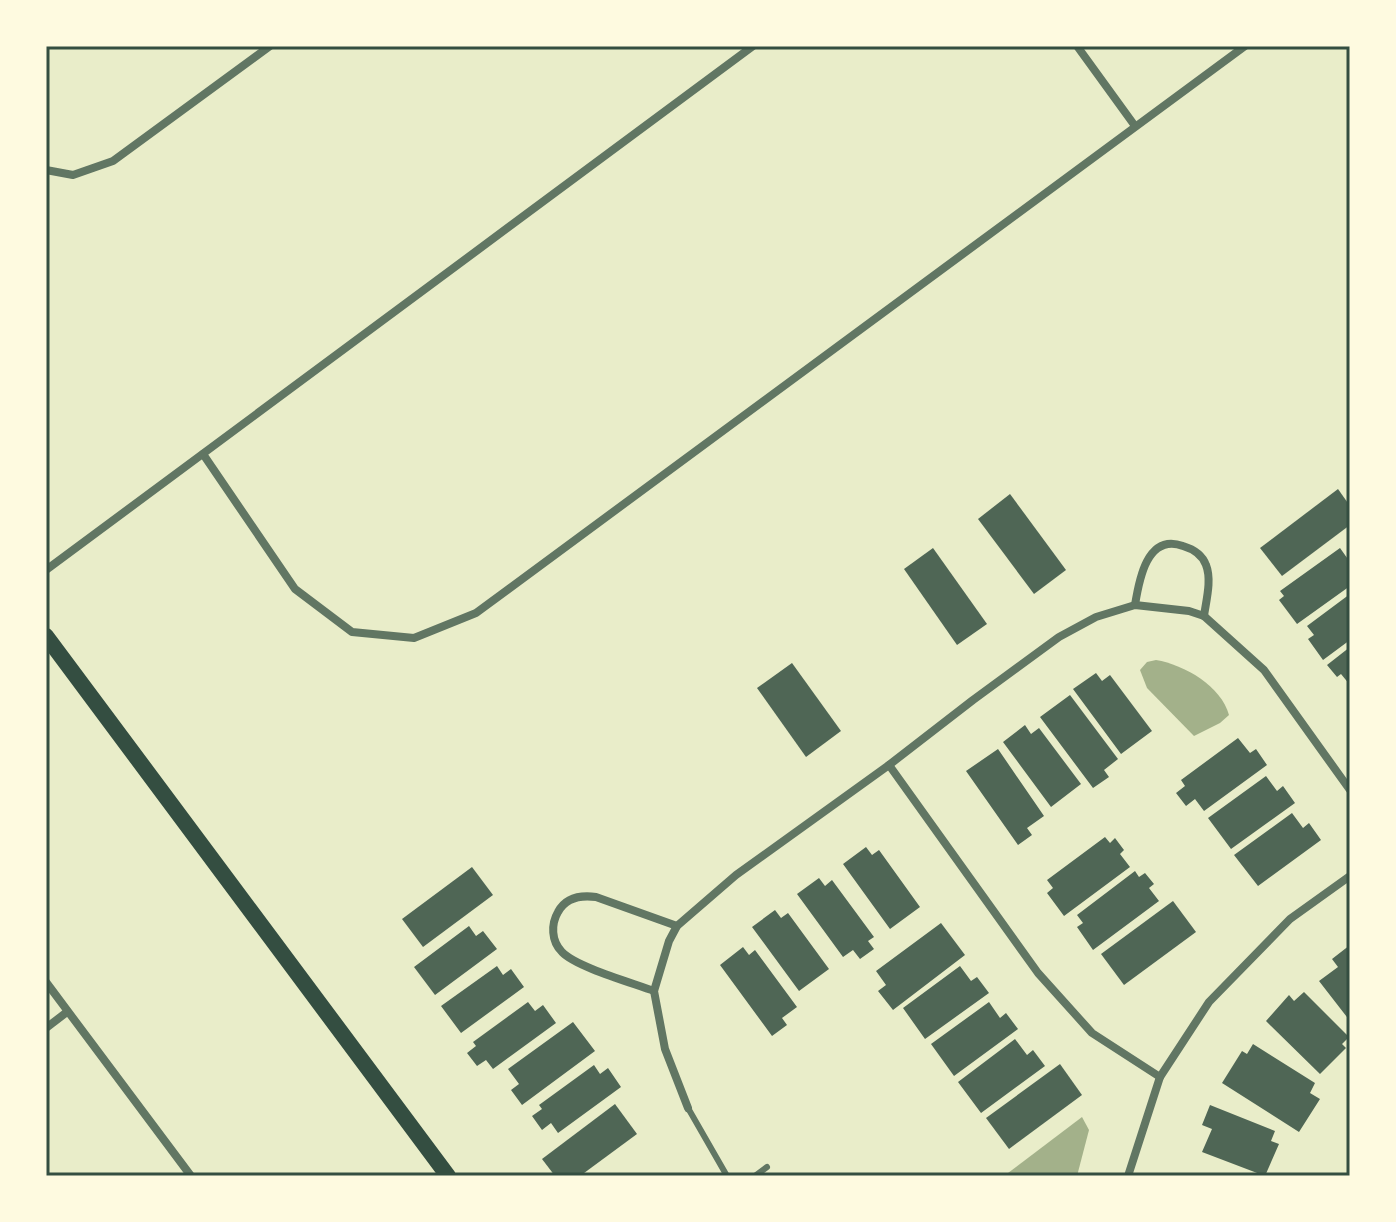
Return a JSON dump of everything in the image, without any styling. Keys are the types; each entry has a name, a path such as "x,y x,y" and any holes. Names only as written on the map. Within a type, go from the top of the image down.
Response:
{"main road":[{"path":"46,636 448,1176"}],"street":[{"path":"46,170 73,175 113,161 270,46"},
{"path":"46,570 753,46"},
{"path":"1077,46 1135,126"},
{"path":"203,454 295,589 352,632 414,638 476,613 1245,46"},
{"path":"1135,605 1140,575 1148,557 1162,546 1176,543 1195,550 1207,566 1204,616"},
{"path":"688,1108 665,1049 654,991 666,949 677,926 749,866 1059,637 1096,617 1135,605 1189,611 1204,616 1264,670 1350,790"},
{"path":"889,765 1038,973 1092,1033 1160,1077"},
{"path":"1128,1176 1160,1077 1209,1002 1290,919 1350,876"},
{"path":"654,991 574,961 562,952 554,940 554,919 561,906 572,898 583,896 596,897 677,926"},
{"path":"46,982 191,1176"},
{"path":"46,1028 67,1012"}],"lane":[{"path":"688,1108 727,1176"},
{"path":"755,1176 767,1167"}],"shaded area":[{"path":"1156,660 1200,678 1218,695 1229,715 1194,736 1147,688 1140,670 1147,662"},
{"path":"1082,1117 1089,1130 1077,1176 1004,1176"}],"building":[{"path":"1338,489 1350,506 1350,525 1282,576 1260,548"},
{"path":"1010,494 1066,570 1034,594 978,519"},
{"path":"933,548 987,624 957,645 904,569"},
{"path":"1340,548 1350,562 1350,586 1297,624 1279,600 1284,596 1280,591"},
{"path":"1350,594 1350,640 1323,660 1308,639 1314,635 1307,626"},
{"path":"1350,647 1350,685 1341,674 1337,677 1327,665"},
{"path":"792,663 841,731 806,757 757,688"},
{"path":"1096,673 1102,681 1110,675 1152,731 1121,754 1073,689"},
{"path":"1070,695 1118,759 1104,770 1109,777 1093,788 1040,717"},
{"path":"1025,725 1031,734 1039,728 1081,784 1051,807 1003,742"},
{"path":"1238,738 1250,753 1256,749 1267,765 1204,811 1195,799 1186,806 1176,793 1185,786 1181,780"},
{"path":"998,749 1044,816 1027,828 1032,835 1018,845 966,771"},
{"path":"1266,776 1277,791 1283,786 1295,803 1231,849 1208,818"},
{"path":"1292,813 1303,828 1309,823 1321,840 1258,886 1234,855"},
{"path":"1105,837 1110,843 1115,838 1124,850 1120,854 1130,867 1064,916 1047,893 1053,888 1047,880"},
{"path":"866,847 872,855 879,850 920,907 890,929 843,864"},
{"path":"472,867 493,895 423,947 402,919"},
{"path":"1135,871 1139,877 1145,873 1154,884 1149,888 1159,901 1093,950 1077,927 1083,923 1077,915"},
{"path":"819,878 825,886 832,880 874,937 868,941 874,949 860,959 853,950 843,957 797,894"},
{"path":"1173,901 1196,932 1124,985 1101,954"},
{"path":"775,910 781,918 788,913 829,969 799,991 752,927"},
{"path":"941,923 965,955 893,1010 878,991 886,985 876,971"},
{"path":"469,926 476,936 483,931 497,949 435,995 414,967"},
{"path":"1350,945 1350,1021 1319,981 1338,967 1332,959"},
{"path":"743,947 749,955 755,950 797,1007 782,1018 787,1025 772,1036 720,965"},
{"path":"497,966 503,975 511,969 524,987 461,1033 441,1006"},
{"path":"960,966 971,981 977,977 989,993 925,1039 903,1008"},
{"path":"1304,992 1349,1037 1342,1044 1346,1048 1320,1074 1266,1021 1289,995 1294,1001"},
{"path":"528,1002 535,1011 543,1005 556,1023 493,1069 486,1060 477,1066 467,1053 476,1046 473,1042"},
{"path":"989,1002 1000,1018 1006,1013 1018,1029 954,1076 931,1044"},
{"path":"573,1022 595,1051 522,1105 511,1090 519,1084 508,1069"},
{"path":"1015,1039 1027,1055 1033,1050 1045,1066 981,1113 958,1082"},
{"path":"1253,1044 1315,1083 1310,1093 1320,1099 1299,1132 1222,1083 1242,1051 1247,1054"},
{"path":"1060,1064 1082,1095 1009,1149 986,1118"},
{"path":"594,1065 600,1074 608,1068 621,1087 558,1133 551,1123 542,1130 532,1116 542,1109 539,1105"},
{"path":"615,1104 637,1134 580,1176 555,1176 542,1159"},
{"path":"1210,1105 1275,1131 1271,1141 1279,1144 1265,1176 1202,1152 1212,1129 1202,1125"}]}
